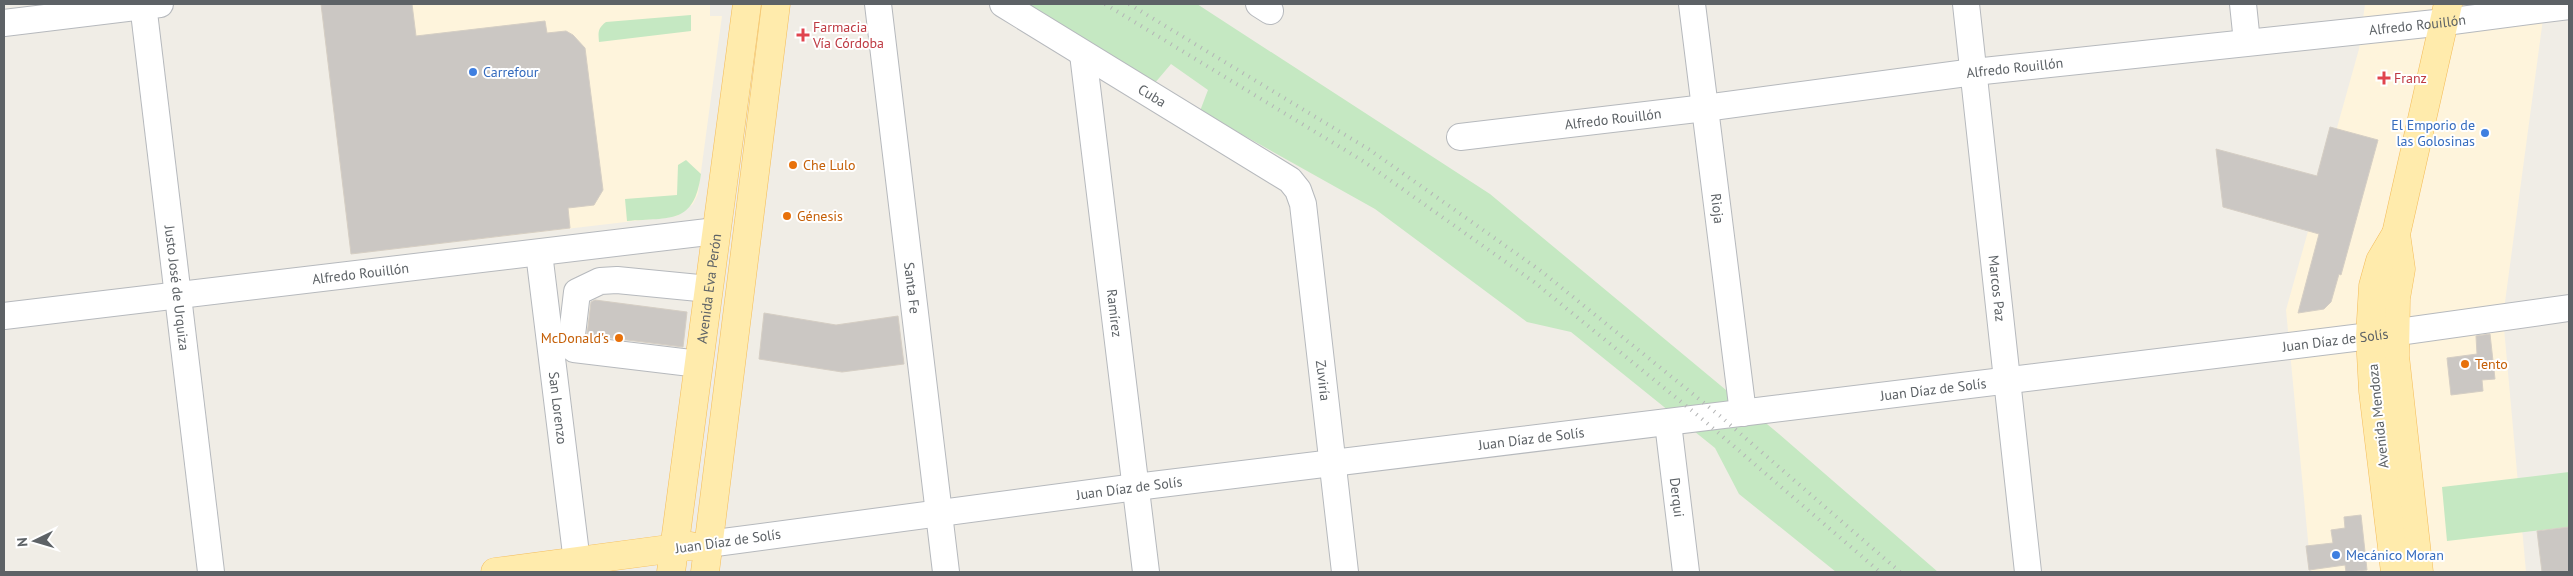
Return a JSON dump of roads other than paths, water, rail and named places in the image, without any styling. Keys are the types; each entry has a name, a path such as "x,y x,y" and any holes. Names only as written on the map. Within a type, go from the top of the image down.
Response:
{"main road":[{"name":"Avenida Eva Perón","path":"673,560 747,4"},
{"path":"704,572 776,4"},
{"name":"Avenida Mendoza","path":"2419,572 2398,403 2395,356 2383,334 2373,286 2380,261 2396,234 2447,13"},
{"name":"Avenida Mendoza","path":"2383,334 2374,391 2395,572"},
{"name":"Juan Díaz de Solís","path":"494,572 576,562 673,560 708,544"}],"street":[{"path":"4,23 149,4"},
{"name":"Justo José de Urquiza","path":"149,4 178,296 212,572"},
{"name":"Santa Fe","path":"878,4 946,572"},
{"name":"Cuba","path":"1002,4 1290,180 1298,190"},
{"name":"Rioja","path":"1692,4 1743,413"},
{"name":"Marcos Paz","path":"1966,4 2028,572"},
{"path":"2243,4 2247,42"},
{"name":"Alfredo Rouillón","path":"1460,137 1705,108 1974,72 2247,42 2447,13 2569,6"},
{"name":"Ramírez","path":"1083,54 1146,572"},
{"name":"Zuviría","path":"1298,190 1303,204 1345,572"},
{"name":"Alfredo Rouillón","path":"4,316 716,231"},
{"path":"616,243 618,280"},
{"name":"San Lorenzo","path":"538,253 576,562"},
{"path":"699,364 574,349 572,335 577,292 600,281 618,280 709,289"},
{"name":"Juan Díaz de Solís","path":"708,544 1136,487 1332,465 2383,334 2569,308"},
{"name":"Derqui","path":"1668,423 1686,572"}],"railway":[{"path":"1105,4 1363,161 1534,282 1701,418 1880,572"},
{"path":"1129,4 1370,150 1541,271 1720,416 1900,572"}],"place":[{"name":"Farmacia Vía Córdoba","path":"803,35"},
{"name":"Carrefour","path":"473,72"},
{"name":"Franz","path":"2384,78"},
{"name":"El Emporio de las Golosinas","path":"2485,133"},
{"name":"Che Lulo","path":"793,165"},
{"name":"Génesis","path":"787,216"},
{"name":"McDonald's","path":"619,338"},
{"name":"Tento","path":"2465,364"},
{"name":"Mecánico Moran","path":"2336,555"}]}
